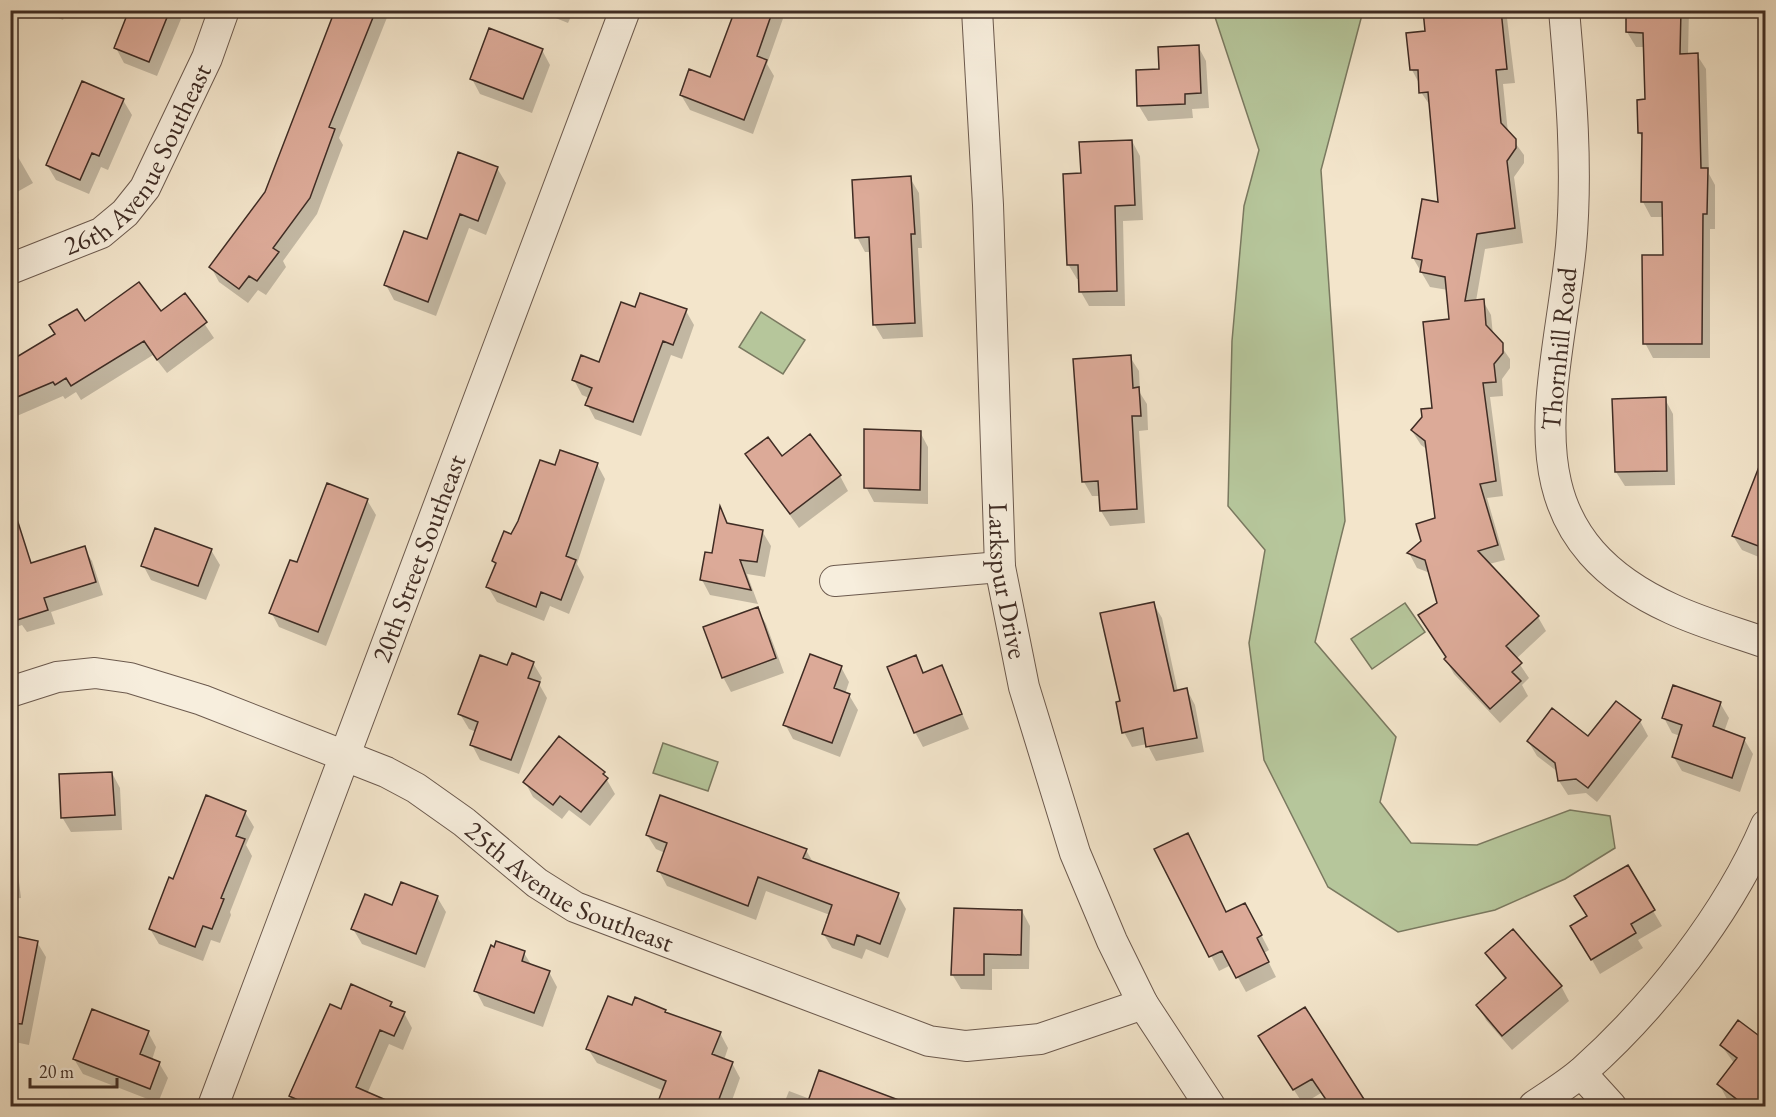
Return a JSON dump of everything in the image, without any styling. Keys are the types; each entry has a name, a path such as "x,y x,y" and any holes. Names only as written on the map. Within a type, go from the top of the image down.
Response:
{"street":[{"name":"26th Avenue Southeast","path":"10,269 86,241 101,233 132,205 145,188 207,58 224,10"},
{"name":"20th Street Southeast","path":"213,1107 625,10"},
{"name":"Larkspur Drive","path":"977,10 988,205 1000,567 1024,687 1075,853 1112,941 1143,1004 1210,1107"},
{"name":"Thornhill Road","path":"1563,10 1575,138 1571,244 1548,425 1550,453 1561,505 1577,534 1603,564 1634,588 1672,609 1766,643"},
{"path":"835,581 1000,567"},
{"name":"25th Avenue Southeast","path":"10,692 57,677 95,674 130,678 202,700 386,772 416,788 464,822 530,878 575,907 929,1041 966,1046 1040,1039 1143,1004"},
{"path":"1534,1107 1581,1073 1664,987 1737,885 1766,825"},
{"path":"1581,1073 1611,1107"}],"green space":[{"path":"1213,11 1363,11 1321,170 1345,521 1315,642 1396,737 1380,802 1411,843 1477,845 1570,810 1610,816 1615,848 1565,879 1495,910 1398,932 1328,887 1264,760 1249,643 1265,550 1228,506 1232,341 1244,206 1259,150"},
{"path":"761,312 805,340 783,374 739,347"},
{"path":"1405,603 1425,632 1372,669 1351,639"},
{"path":"663,743 718,762 708,791 653,773"}],"building":[{"path":"129,10 170,10 149,62 114,48"},
{"path":"335,10 376,10 329,127 335,129 310,198 273,248 279,252 257,281 249,276 239,289 209,267 265,192"},
{"path":"735,10 773,10 757,56 767,60 744,120 680,95 689,69 710,77"},
{"path":"1423,10 1501,10 1507,69 1496,70 1501,123 1516,139 1516,148 1507,161 1515,228 1477,234 1465,301 1484,299 1486,325 1503,343 1503,353 1494,364 1496,382 1483,383 1496,481 1480,484 1498,545 1478,551 1539,616 1506,646 1522,663 1512,672 1521,681 1490,709 1444,659 1446,657 1418,615 1437,603 1425,560 1407,553 1421,541 1416,524 1435,518 1425,441 1411,430 1422,417 1421,409 1432,408 1423,322 1449,319 1445,277 1420,272 1422,260 1412,258 1422,199 1438,202 1428,92 1419,93 1418,70 1410,70 1406,33 1425,31"},
{"path":"1626,10 1681,10 1680,54 1698,53 1701,168 1708,168 1707,214 1703,214 1702,344 1643,344 1642,255 1663,255 1662,202 1641,202 1642,133 1638,133 1637,100 1645,99 1643,33 1626,32"},
{"path":"489,28 543,49 523,99 470,79"},
{"path":"1199,45 1201,93 1185,94 1185,104 1137,106 1136,70 1159,69 1158,47"},
{"path":"82,81 124,99 99,156 92,153 80,180 46,165"},
{"path":"1132,140 1135,205 1115,206 1117,291 1079,292 1078,265 1067,265 1063,174 1081,173 1079,142"},
{"path":"458,152 498,167 478,221 460,214 428,302 384,285 404,231 427,239"},
{"path":"911,176 915,234 911,234 915,323 873,325 869,237 855,238 852,180"},
{"path":"139,282 161,311 185,293 207,322 157,360 144,341 71,386 66,378 55,385 53,382 10,400 10,361 55,334 49,325 77,309 85,321"},
{"path":"640,293 687,309 673,345 663,341 633,422 585,405 592,388 572,380 581,355 599,362 621,302 635,307"},
{"path":"1131,355 1133,388 1139,387 1141,416 1132,416 1137,509 1100,511 1098,481 1082,482 1073,359"},
{"path":"1666,397 1667,471 1615,472 1612,399"},
{"path":"864,429 921,431 920,490 864,488"},
{"path":"810,434 841,475 790,514 745,454 768,437 782,456"},
{"path":"560,450 598,463 566,556 576,560 561,600 541,592 536,607 486,587 496,563 492,561 504,531 511,534 518,521 540,460 555,465"},
{"path":"1764,454 1766,454 1766,549 1732,536"},
{"path":"327,483 368,499 318,632 269,613 290,560 297,562"},
{"path":"720,506 727,523 763,530 757,562 740,560 751,590 700,580 705,552 712,553"},
{"path":"16,516 31,563 85,546 96,582 44,598 48,610 17,620 10,597 10,517"},
{"path":"155,528 212,549 198,586 141,566"},
{"path":"1154,602 1174,691 1187,688 1197,738 1146,747 1143,728 1122,733 1116,702 1120,701 1100,613"},
{"path":"758,607 776,658 722,678 703,627"},
{"path":"512,653 534,662 528,678 540,682 511,760 470,745 478,722 458,714 480,655 507,665"},
{"path":"810,654 842,666 834,688 850,694 832,743 783,725"},
{"path":"916,655 923,673 942,665 962,714 914,733 887,667"},
{"path":"1673,685 1721,702 1713,726 1745,738 1732,778 1672,757 1682,725 1662,718"},
{"path":"1616,701 1641,720 1588,788 1576,779 1558,781 1555,763 1527,741 1552,708 1588,736"},
{"path":"559,736 605,772 603,774 608,778 581,812 560,796 553,805 523,782"},
{"path":"112,772 115,815 61,818 59,774"},
{"path":"206,795 246,811 236,836 245,839 221,898 224,899 212,929 203,926 195,947 149,929 169,877 173,879"},
{"path":"660,795 807,849 803,858 899,893 880,944 857,935 854,945 822,934 832,905 758,877 748,906 657,871 667,843 646,835"},
{"path":"1188,833 1226,912 1245,903 1262,935 1257,938 1269,962 1236,978 1222,951 1209,957 1154,849"},
{"path":"1628,865 1655,910 1631,924 1636,933 1591,960 1570,926 1587,916 1574,896"},
{"path":"401,882 438,896 416,954 351,929 365,894 392,905"},
{"path":"954,908 1022,910 1021,955 984,954 984,975 951,975"},
{"path":"1513,929 1562,986 1502,1036 1476,1005 1506,978 1485,953"},
{"path":"10,935 38,941 22,1024 10,1023"},
{"path":"496,941 525,951 522,961 550,971 534,1013 474,991 491,945 494,947"},
{"path":"351,984 392,1002 390,1006 405,1012 394,1036 380,1030 356,1087 402,1107 314,1107 289,1096 330,1004 341,1009"},
{"path":"608,996 632,1005 635,997 666,1010 665,1012 721,1032 712,1054 733,1062 716,1107 678,1107 659,1099 666,1081 586,1049"},
{"path":"1305,1007 1369,1107 1331,1107 1312,1079 1293,1090 1258,1036"},
{"path":"92,1009 149,1031 140,1054 160,1062 150,1089 73,1059"},
{"path":"1738,1020 1766,1041 1766,1107 1747,1107 1717,1084 1737,1058 1720,1045"},
{"path":"819,1070 912,1105 912,1107 806,1107"}]}
